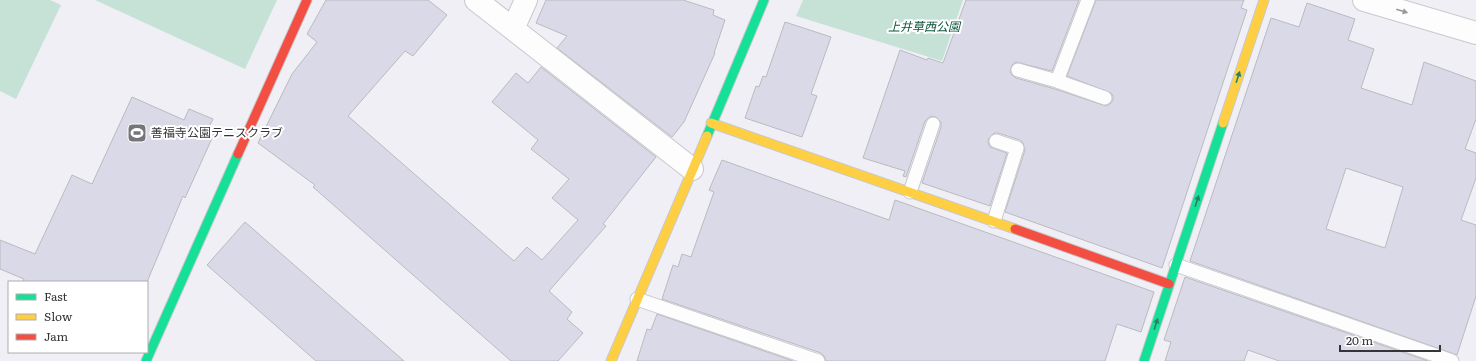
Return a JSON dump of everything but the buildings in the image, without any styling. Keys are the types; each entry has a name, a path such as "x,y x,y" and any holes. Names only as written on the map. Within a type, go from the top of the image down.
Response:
{"street":[{"path":"146,361 307,0"},
{"path":"476,0 692,169"},
{"path":"513,29 526,0"},
{"path":"610,361 764,0"},
{"path":"1144,361 1264,0"},
{"path":"1364,0 1476,33"},
{"path":"711,123 994,221 1169,284"}],"lane":[{"path":"1057,81 1088,0"},
{"path":"1018,70 1057,81 1105,98"},
{"path":"910,192 934,124"},
{"path":"994,221 1017,148 996,141"},
{"path":"1176,265 1452,361"},
{"path":"637,299 816,361"}],"green space":[{"path":"0,0 50,0 61,5 16,99 0,91"},
{"path":"95,0 277,0 245,69"},
{"name":"上井草西公園","path":"803,0 963,0 942,61 796,16"}],"traffic: fast":[{"path":"707,136 764,0"},
{"path":"1144,361 1223,123"},
{"path":"146,361 238,154"}],"traffic: slow":[{"path":"1223,123 1264,0"},
{"path":"711,123 1015,229"},
{"path":"611,361 707,136"}],"traffic: jam":[{"path":"238,154 307,0"},
{"path":"1015,229 1169,284"}],"place":[{"name":"善福寺公園テニスクラブ","path":"137,133"}]}
